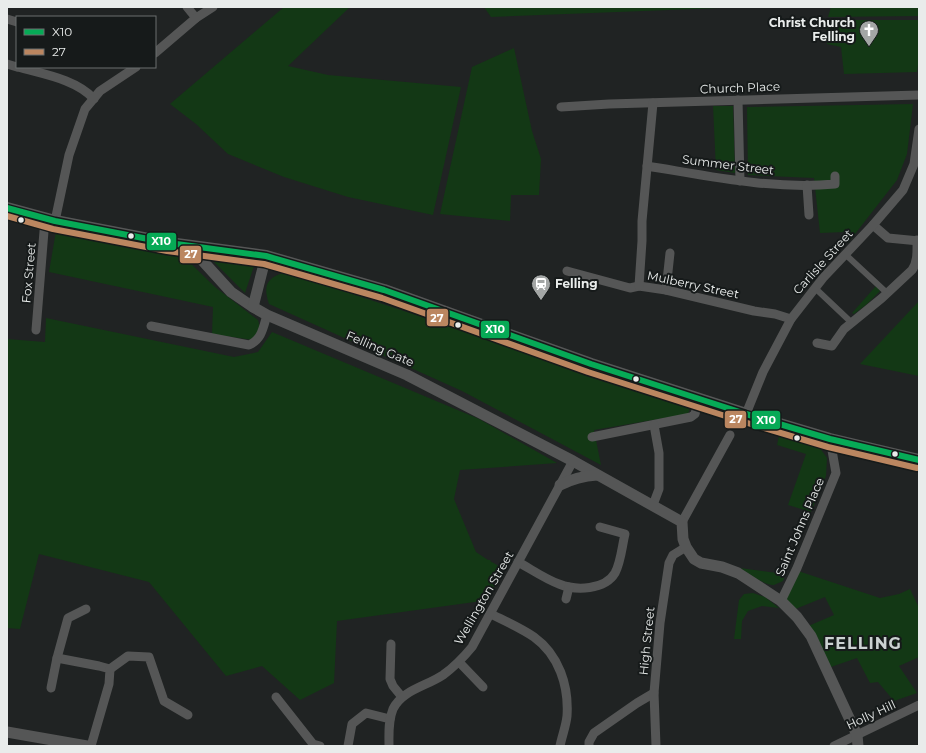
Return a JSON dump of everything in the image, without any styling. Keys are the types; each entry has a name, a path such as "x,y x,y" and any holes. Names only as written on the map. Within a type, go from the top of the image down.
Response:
{"main road":[{"path":"7,208 50,220 190,247 266,256 384,290 591,364 746,414 830,439 919,460"}],"street":[{"path":"187,7 196,18"},
{"path":"156,52 196,18 213,7"},
{"path":"20,68 75,85 87,91 94,99"},
{"name":"Fox Street","path":"36,330 50,220 69,156 85,110 100,91 134,68"},
{"name":"Church Place","path":"561,107 609,104 919,95"},
{"path":"738,100 740,181"},
{"path":"639,286 642,221 653,103"},
{"name":"Carlisle Street","path":"746,414 763,372 791,319 815,288 903,190 914,164 919,129"},
{"name":"Summer Street","path":"647,166 740,181 807,185 836,184 835,176"},
{"path":"807,185 809,215"},
{"path":"817,343 832,346 844,329 887,293 915,266 918,240 888,238 873,225"},
{"name":"Felling Gate","path":"190,247 232,292 253,308 407,375 573,461 682,522"},
{"path":"666,290 670,253"},
{"path":"845,254 887,293"},
{"path":"253,308 266,256"},
{"name":"Mulberry Street","path":"567,271 630,288 639,286 666,290 754,311 775,314 791,319"},
{"path":"815,288 852,323"},
{"path":"151,326 249,345 256,342 261,336 267,315"},
{"path":"592,437 691,417 695,414 699,399"},
{"path":"653,505 659,489 659,453 654,425"},
{"path":"730,435 682,522 683,539 686,547 694,559 701,563 738,572 780,601 797,617 811,636 858,740"},
{"name":"Saint Johns Place","path":"780,601 797,568 836,473 830,439"},
{"name":"Wellington Street","path":"389,746 390,719 397,703 409,692 442,675 459,662 472,647 573,461"},
{"path":"560,485 584,476 597,475"},
{"path":"518,562 558,584 569,587 591,587 602,584 610,579 615,572 625,534 600,527"},
{"name":"High Street","path":"656,746 654,693 660,623 669,563 673,555 686,547"},
{"path":"566,599 569,587"},
{"path":"51,688 57,658 68,618 86,609"},
{"path":"491,614 521,629 534,638 552,656 559,668 564,680 567,707 560,746"},
{"path":"391,644 390,679 393,686 402,698"},
{"path":"110,669 128,656 148,657 164,701 188,715"},
{"path":"57,658 110,669"},
{"path":"459,662 483,688"},
{"path":"91,746 109,684 110,669"},
{"path":"589,746 589,742 594,733 637,702 654,693"},
{"path":"276,697 313,744 320,746"},
{"name":"Holly Hill","path":"834,746 858,740 919,705"},
{"path":"348,746 352,724 366,713 390,719"},
{"path":"7,732 87,746"}],"green space":[{"path":"284,7 350,7 288,66 328,75 461,87 433,215 348,197 284,177 228,154 196,124 170,104"},
{"path":"484,7 746,7 491,17"},
{"path":"831,7 919,7 919,16 828,17"},
{"path":"827,20 919,20 919,58 917,72 844,74 841,47 827,44"},
{"path":"514,48 532,131 541,159 539,195 511,195 510,221 440,214 472,67"},
{"path":"913,104 907,154 897,180 848,243 845,232 820,233 814,178 748,175 747,107"},
{"path":"713,106 733,106 735,173 716,170"},
{"path":"56,231 183,256 215,287 258,320 258,333 253,340 212,334 213,307 49,272"},
{"path":"210,258 254,266 245,293"},
{"path":"285,272 691,405 688,414 594,430 601,465 462,391 269,304 266,288 270,280"},
{"path":"876,286 880,291 867,304 854,314 852,313"},
{"path":"919,301 919,376 860,364"},
{"path":"46,318 234,357 258,352 272,332 479,419 557,463 460,470 454,499 476,552 502,568 489,600 337,621 334,683 300,700 262,666 226,676 149,582 39,554 20,629 7,628 7,339 45,342"},
{"path":"779,436 817,444 827,458 826,476 811,512 788,505 806,454 777,445"},
{"path":"740,568 785,574 783,581 770,585"},
{"path":"798,571 880,598 899,594 910,589 919,608 919,657 899,666 917,693 894,701 878,682 870,683 857,658 828,668 806,627 834,615 825,597 793,610 783,600"},
{"path":"753,593 765,597 779,608 762,606 748,611 742,621 741,639 734,639 739,600 744,594"}],"transit line":[{"name":"X10","path":"7,208 55,221 169,243 266,256 384,290 591,364 746,414 830,439 919,460"},
{"name":"27","path":"7,216 53,229 167,251 264,264 382,298 588,372 744,422 828,447 917,468"}],"place":[{"name":"Christ Church Felling","path":"869,47"},
{"name":"Felling","path":"541,301"}],"district":[{"name":"FELLING","path":"863,643"}]}
